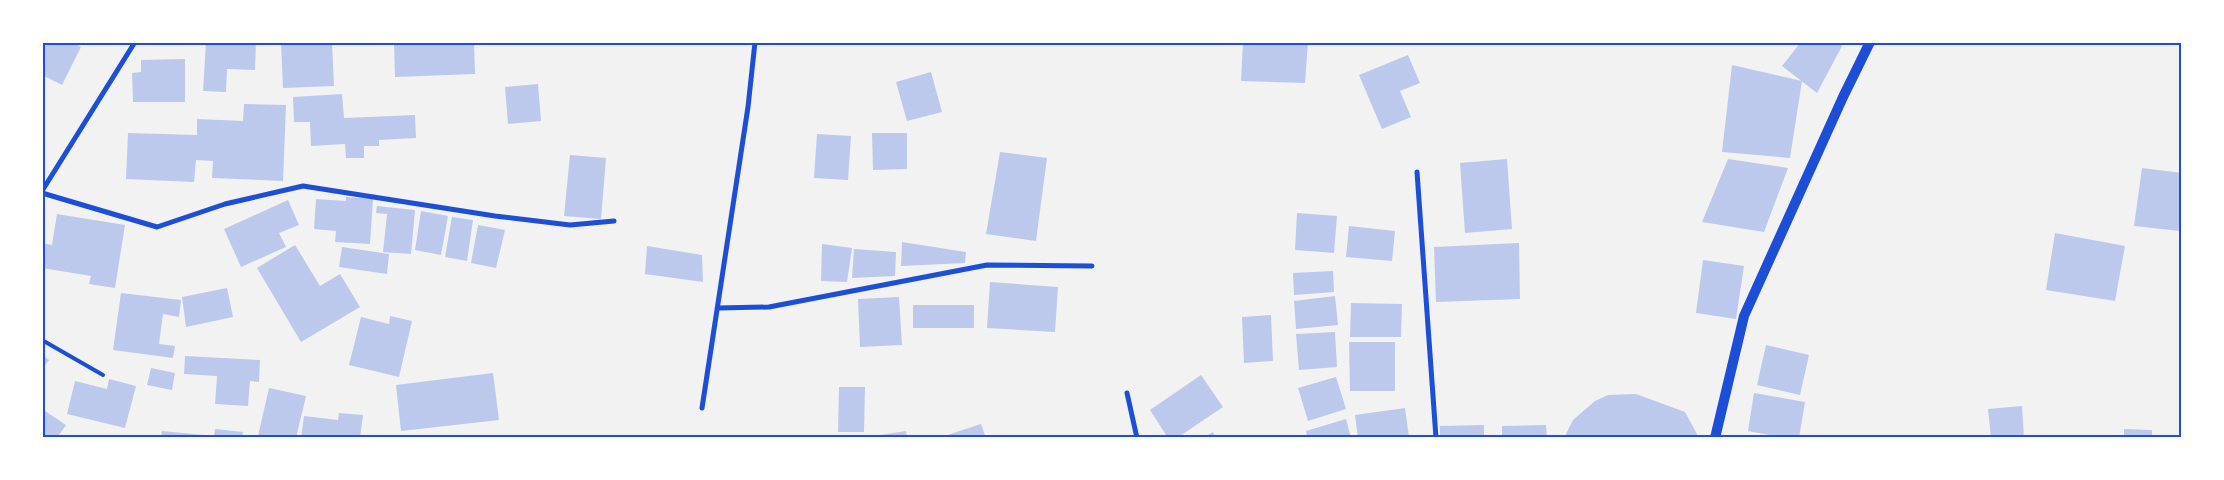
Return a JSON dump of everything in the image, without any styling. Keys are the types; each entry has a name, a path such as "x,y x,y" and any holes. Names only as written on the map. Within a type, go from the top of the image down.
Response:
{"main road":[{"path":"1715,438 1744,316 1870,42"}],"street":[{"path":"135,42 42,192 157,227 224,204 303,186 495,216 570,225 614,221"},
{"path":"702,408 748,107 755,42"},
{"path":"1418,172 1436,438"},
{"path":"718,308 769,307 988,265 1092,266"},
{"path":"1127,392 1137,438"}],"lane":[{"path":"42,340 103,375"}],"building":[{"path":"42,42 72,42 81,47 62,85 42,75"},
{"path":"206,42 256,42 255,70 227,69 226,92 203,91"},
{"path":"281,42 332,42 334,86 283,88"},
{"path":"394,42 474,42 475,74 395,77"},
{"path":"1243,42 1308,42 1305,83 1241,81"},
{"path":"1801,42 1837,42 1842,46 1817,93 1782,66"},
{"path":"1408,55 1420,83 1400,91 1411,117 1382,129 1359,75"},
{"path":"185,59 185,102 133,102 132,73 141,72 141,60"},
{"path":"1732,65 1802,81 1790,158 1722,152"},
{"path":"931,72 942,112 907,121 896,82"},
{"path":"538,84 541,121 508,124 505,87"},
{"path":"342,94 344,118 415,115 416,138 379,140 379,146 364,146 364,158 346,158 345,144 311,146 310,122 294,122 293,97"},
{"path":"244,104 286,105 283,181 212,178 213,161 196,160 194,182 126,179 128,133 197,135 197,119 243,121"},
{"path":"872,133 907,133 907,169 873,170"},
{"path":"817,134 851,136 848,180 814,178"},
{"path":"1000,152 1047,158 1036,241 986,234"},
{"path":"570,155 606,158 601,219 564,216"},
{"path":"1507,159 1512,229 1465,233 1460,163"},
{"path":"1728,159 1788,168 1764,232 1702,222"},
{"path":"2142,168 2182,173 2180,231 2134,226"},
{"path":"346,197 373,199 370,244 335,242 336,231 314,229 316,199 346,201"},
{"path":"288,200 299,225 279,233 286,247 241,267 224,229"},
{"path":"377,206 415,210 411,254 383,252 387,214 376,213"},
{"path":"421,211 448,216 441,255 415,250"},
{"path":"1297,213 1337,216 1334,253 1295,250"},
{"path":"57,214 125,225 115,288 89,284 91,276 42,268 42,243 52,245"},
{"path":"452,217 473,220 467,261 445,257"},
{"path":"478,225 505,230 496,268 471,263"},
{"path":"1349,226 1395,231 1392,261 1346,257"},
{"path":"2055,233 2125,246 2115,301 2046,290"},
{"path":"902,242 966,252 965,263 901,266"},
{"path":"1519,243 1520,299 1436,302 1434,247"},
{"path":"822,244 852,248 847,282 821,281"},
{"path":"295,245 320,286 340,274 360,307 301,342 257,268"},
{"path":"647,246 702,255 703,282 645,274"},
{"path":"342,247 389,254 387,274 339,267"},
{"path":"854,249 896,252 895,276 852,278"},
{"path":"1703,260 1744,266 1736,319 1696,313"},
{"path":"1333,271 1334,292 1294,295 1293,273"},
{"path":"990,282 1058,287 1055,332 987,328"},
{"path":"227,288 233,317 186,327 182,297"},
{"path":"121,293 181,300 179,317 163,314 159,344 175,346 173,358 113,350"},
{"path":"1335,296 1338,325 1296,329 1294,301"},
{"path":"899,297 902,345 860,347 858,299"},
{"path":"1351,303 1402,304 1401,337 1350,337"},
{"path":"913,305 974,305 974,328 913,328"},
{"path":"1271,315 1273,361 1244,363 1242,317"},
{"path":"390,316 412,321 399,377 349,365 361,317 389,324"},
{"path":"1335,332 1337,367 1299,370 1296,334"},
{"path":"1349,342 1395,342 1395,391 1350,391"},
{"path":"1766,345 1809,355 1800,395 1757,385"},
{"path":"42,355 49,360 42,369"},
{"path":"185,356 260,360 259,382 250,381 248,406 215,404 217,376 184,374"},
{"path":"151,368 175,373 172,390 147,385"},
{"path":"493,373 499,420 401,431 396,385"},
{"path":"1201,375 1223,407 1177,438 1168,438 1150,410"},
{"path":"1336,377 1346,409 1308,421 1298,388"},
{"path":"109,379 136,386 125,428 67,414 75,381 107,389"},
{"path":"839,387 865,387 864,432 838,432"},
{"path":"269,388 306,396 296,438 258,436"},
{"path":"1754,393 1805,402 1799,438 1786,438 1748,431"},
{"path":"1636,394 1685,412 1697,434 1696,438 1564,438 1573,420 1595,401 1608,395"},
{"path":"2022,406 2024,438 1991,438 1988,409"},
{"path":"1405,408 1409,437 1358,438 1355,415"},
{"path":"42,409 66,425 57,438 42,438"},
{"path":"339,413 363,415 360,438 301,438 304,416 338,420"},
{"path":"1346,419 1351,438 1307,438 1306,431"},
{"path":"981,424 986,438 941,438 941,437"},
{"path":"1484,425 1484,438 1440,438 1440,426"},
{"path":"1546,425 1547,438 1502,438 1502,426"},
{"path":"215,429 243,432 242,438 161,438 162,431 214,436"},
{"path":"2124,429 2152,430 2152,438 2124,438"},
{"path":"906,431 907,438 873,438 873,436"},
{"path":"1213,432 1216,438 1203,438"}]}
